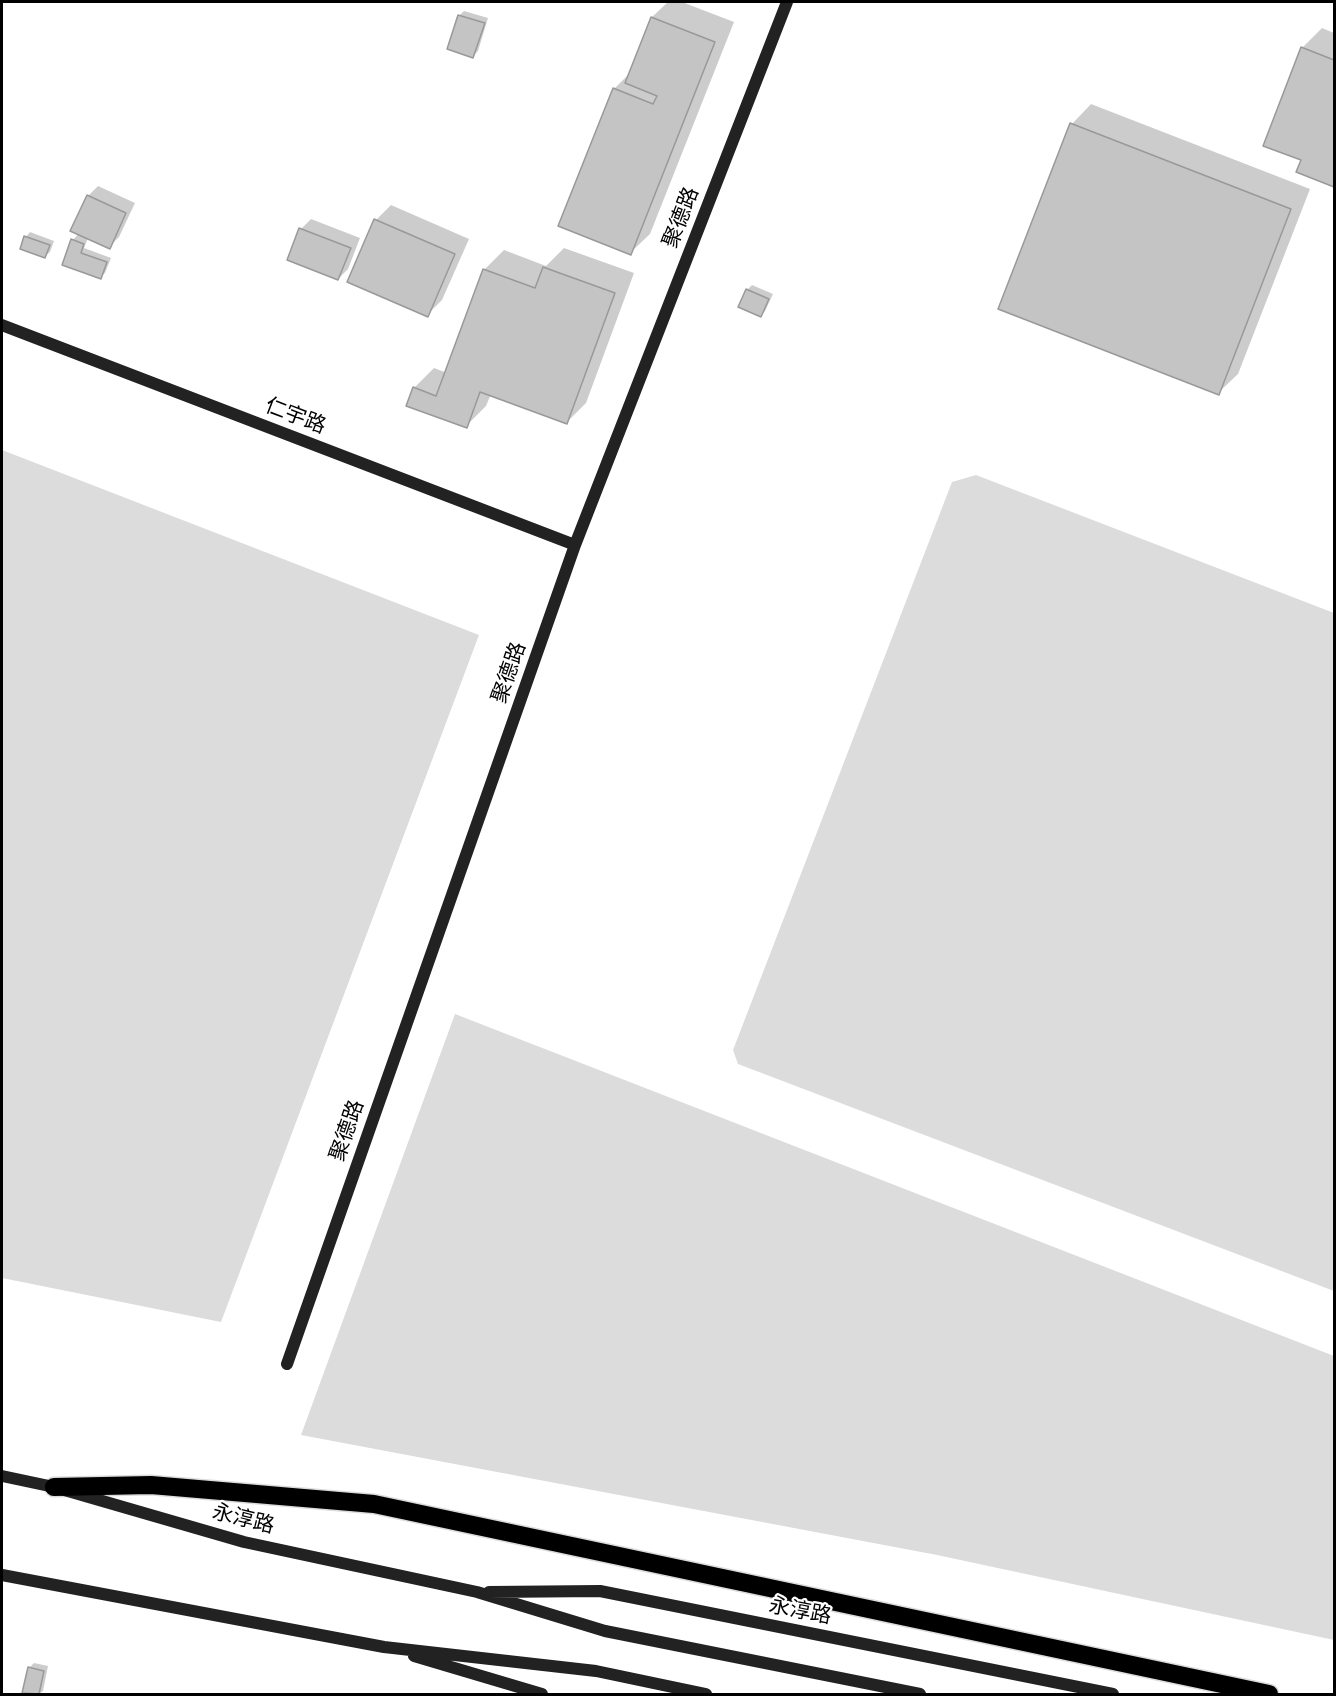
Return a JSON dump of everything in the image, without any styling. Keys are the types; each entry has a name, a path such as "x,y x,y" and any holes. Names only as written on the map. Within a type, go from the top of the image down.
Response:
{"highway":[{"path":"54,1487 151,1485 374,1504 1269,1695"}],"main road":[{"name":"聚德路","path":"287,1364 576,545 787,2"},
{"name":"仁宇路","path":"2,325 576,545"},
{"name":"永淳路","path":"2,1476 54,1487 244,1542 477,1592 605,1631 920,1695"},
{"path":"2,1575 384,1647 596,1671 706,1695"},
{"name":"永淳路","path":"477,1592 600,1592 1113,1695"},
{"path":"384,1647 542,1695"}],"shaded area":[{"path":"2,450 479,635 221,1322 2,1278"},
{"path":"976,475 1334,613 1334,1291 738,1064 733,1050 952,482"},
{"path":"455,1014 1334,1356 1334,1640 937,1555 301,1435"}],"building":[{"path":"458,15 485,23 473,58 447,49"},
{"path":"651,17 715,42 631,255 558,226 613,88 653,104 657,96 625,83"},
{"path":"1301,47 1334,60 1334,187 1296,172 1301,160 1263,146"},
{"path":"1070,123 1291,209 1219,395 998,309"},
{"path":"87,195 126,213 110,249 70,231"},
{"path":"374,219 455,254 428,317 347,282"},
{"path":"299,228 351,248 338,280 287,260"},
{"path":"24,236 50,245 45,258 20,249"},
{"path":"71,239 84,244 81,253 107,262 101,279 62,265"},
{"path":"543,267 615,293 567,424 480,392 467,428 406,406 413,387 436,396 483,269 535,288"},
{"path":"746,289 769,299 761,317 738,307"},
{"path":"28,1667 44,1671 39,1694 22,1693"}]}
